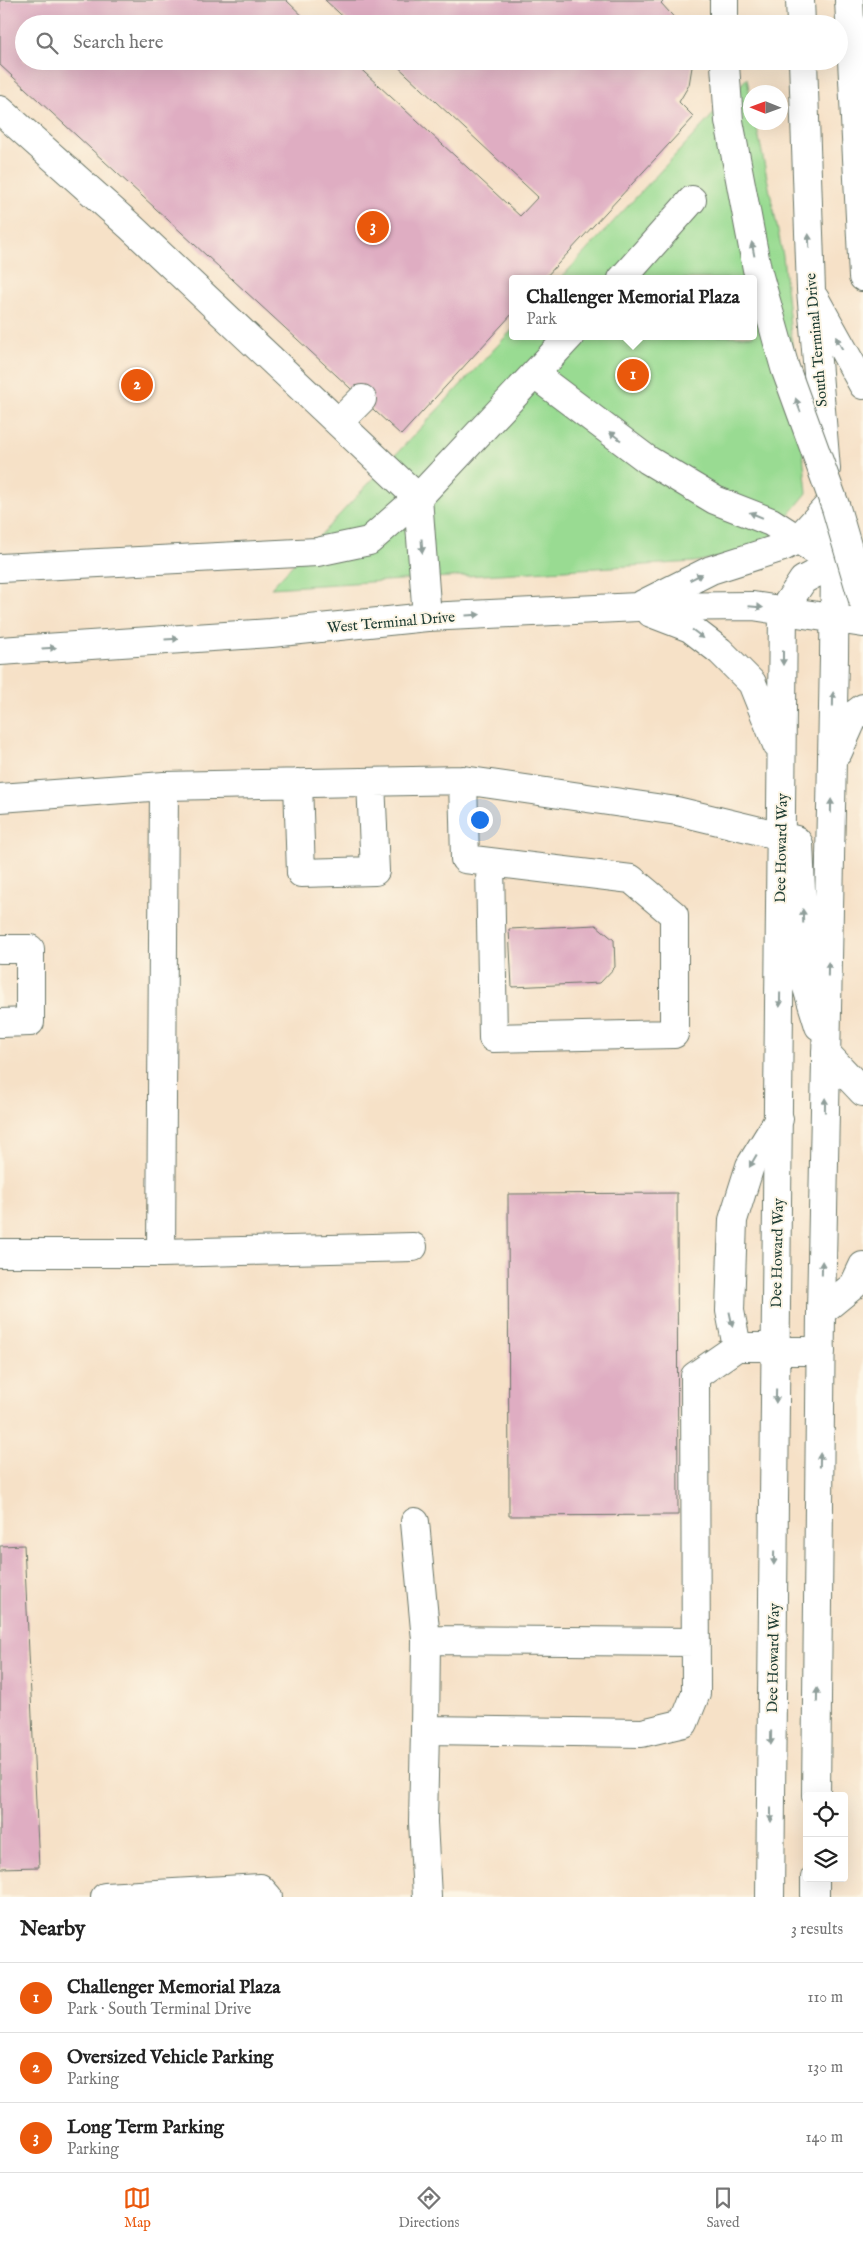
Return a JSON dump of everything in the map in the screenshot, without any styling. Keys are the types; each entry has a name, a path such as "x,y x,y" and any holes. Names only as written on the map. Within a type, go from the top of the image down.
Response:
{"main road":[{"path":"724,0 724,15"},
{"path":"800,0 801,15"},
{"path":"849,0 863,277"},
{"path":"725,70 729,121 757,269 785,368 836,508 863,600"},
{"name":"South Terminal Drive","path":"803,70 810,290 835,563 834,619"},
{"path":"0,110 131,227 418,498 427,617"},
{"path":"626,275 692,200"},
{"path":"810,290 863,385"},
{"path":"0,568 316,552 369,541 418,498 566,340"},
{"path":"535,375 648,460 715,500 771,522 835,563 863,569"},
{"path":"339,422 362,399"},
{"path":"638,608 711,570 784,547 798,539 830,505"},
{"path":"783,610 803,580 835,563"},
{"name":"West Terminal Drive","path":"0,651 271,633 427,617 638,608 753,606 863,623"},
{"path":"638,608 690,628 720,651 752,683 782,757"},
{"name":"Dee Howard Way","path":"770,1897 783,610"},
{"path":"816,1792 821,1351 834,619"},
{"path":"832,765 855,714 863,708"},
{"path":"464,780 465,859 632,879 674,914 674,1034 493,1038 490,862"},
{"path":"0,798 164,786 464,780 678,811 796,840 800,844 805,981 826,1051 863,1092"},
{"path":"298,783 301,872 375,871 372,782"},
{"path":"160,1253 164,786"},
{"path":"0,950 30,950 30,1022 0,1023"},
{"path":"737,1347 730,1310 732,1220 750,1166 779,1119"},
{"path":"0,1252 160,1253 413,1247"},
{"path":"822,1312 854,1285 863,1266"},
{"path":"425,1730 642,1732 684,1723 696,1693 695,1376 737,1347 821,1351"},
{"path":"415,1522 426,1640 423,1822 427,1897"},
{"path":"426,1640 695,1642"},
{"path":"814,1897 815,1882"},
{"path":"105,1897 260,1888 268,1897"}],"green space":[{"path":"747,78 748,85 743,85 743,130 757,130 783,256 807,493 760,550 694,562 271,588 509,333 509,340 757,340 757,275 564,275"}],"building":[{"path":"0,0 286,0 302,15 15,15 15,70 362,70 520,216 538,197 402,70 692,70 689,85 679,102 694,117 548,275 509,275 509,317 401,435 0,65"},
{"path":"325,0 664,0 661,3 672,15 341,15"},
{"path":"596,925 614,940 615,967 600,983 512,987 509,929"},
{"path":"677,1193 678,1515 509,1516 508,1194"},
{"path":"24,1545 39,1867 0,1868 0,1546"}],"place":[{"name":"Long Term Parking","path":"373,227"},
{"name":"Challenger Memorial Plaza","path":"633,375"},
{"name":"Oversized Vehicle Parking","path":"137,385"}]}
